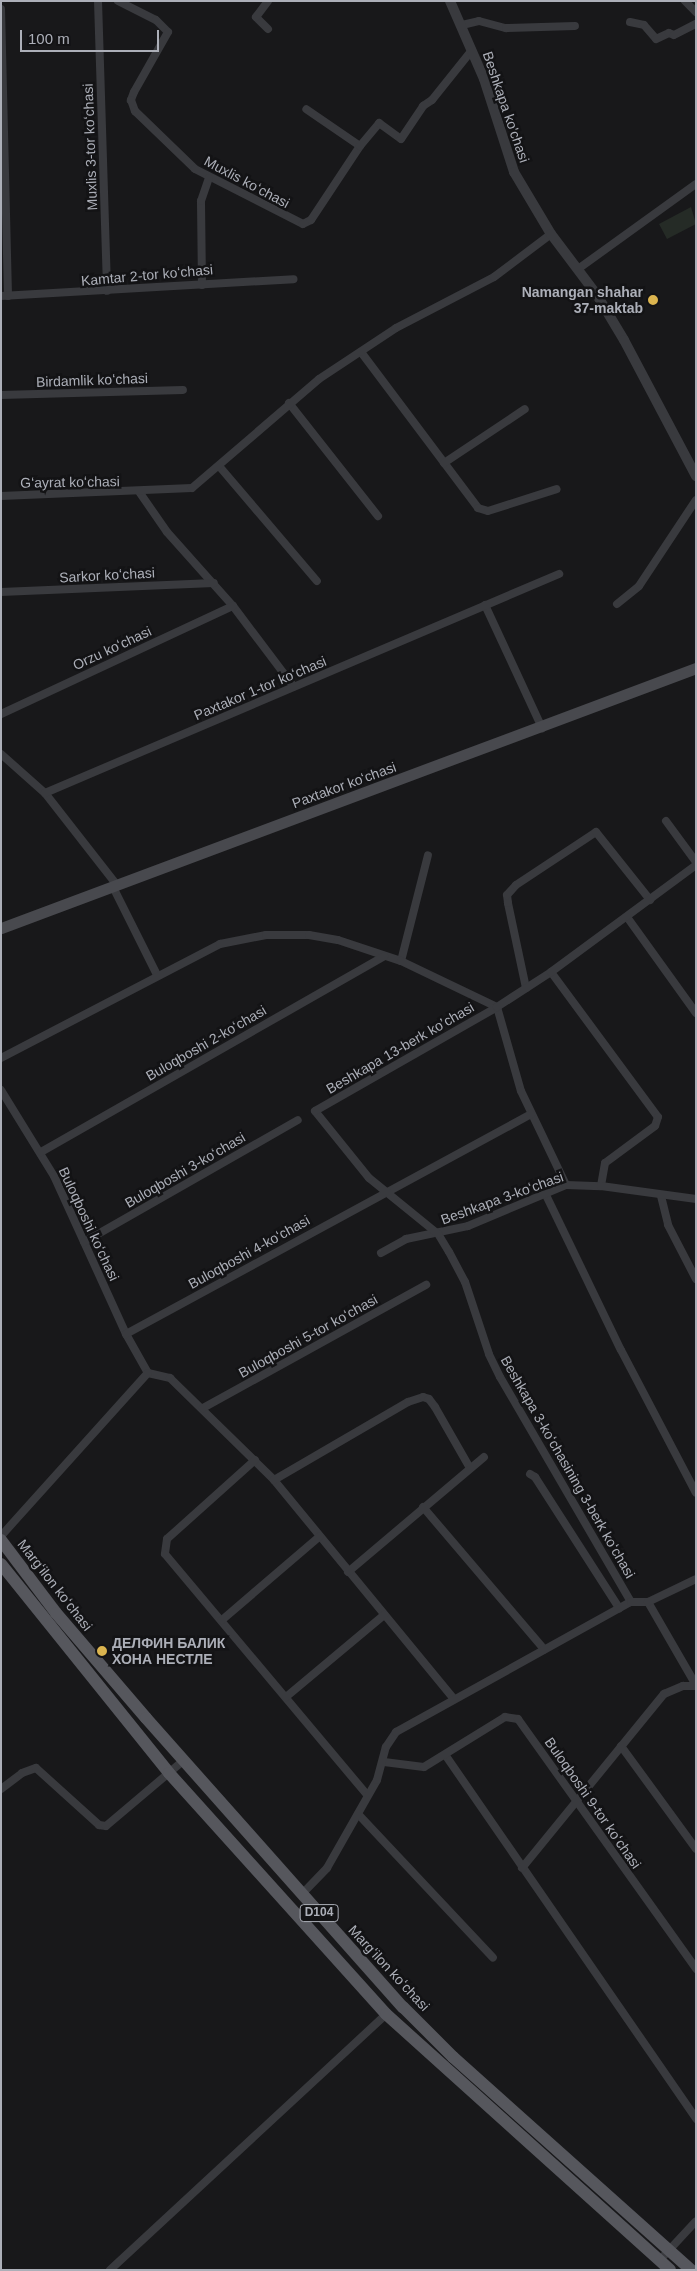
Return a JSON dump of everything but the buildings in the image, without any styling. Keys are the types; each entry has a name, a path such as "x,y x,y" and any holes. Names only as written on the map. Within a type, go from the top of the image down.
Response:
{"main road":[{"name":"Paxtakor koʻchasi","path":"1,928 542,728 696,668"},
{"name":"Margʻilon koʻchasi","path":"1,1540 56,1614 302,1894 453,2057 690,2270"},
{"name":"D104","path":"1,1564 169,1772 386,2014 662,2265 670,2270"},
{"path":"671,2251 696,2265"}],"street":[{"name":"Muxlis 3-tor koʻchasi","path":"98,1 107,292"},
{"name":"Muxlis koʻchasi","path":"118,1 156,20 168,32 134,92 132,105 195,169 209,178 296,223 308,223 360,146"},
{"path":"268,1 256,17 268,29"},
{"name":"Beshkapa ko'chasi","path":"450,1 472,50 514,172 551,234 578,269 624,340 696,476"},
{"path":"685,1 696,12"},
{"path":"1,9 5,296"},
{"path":"462,25 479,21 506,28 575,26"},
{"path":"630,22 644,25 656,39 669,33 674,35 696,24"},
{"path":"306,109 360,146 379,123 400,139 423,106 432,100 472,50"},
{"path":"202,285 201,201 209,178"},
{"path":"578,269 696,184"},
{"name":"Gʻayrat koʻchasi","path":"1,496 140,492 192,488 289,403 361,352 396,328 494,277 551,234"},
{"name":"Kamtar 2-tor koʻchasi","path":"5,296 107,292 202,285 213,282 294,279"},
{"path":"361,352 444,463 483,511 557,489"},
{"name":"Birdamlik koʻchasi","path":"1,395 183,390"},
{"path":"289,403 378,516"},
{"path":"444,463 525,409"},
{"path":"219,466 317,581"},
{"path":"140,492 167,532 233,606 294,687"},
{"path":"617,604 639,586 696,500"},
{"name":"Paxtakor 1-tor koʻchasi","path":"45,793 559,574"},
{"name":"Sarkor koʻchasi","path":"1,592 214,583"},
{"path":"485,605 542,728"},
{"name":"Orzu koʻchasi","path":"1,714 233,606"},
{"path":"1,754 45,793 115,886 157,976"},
{"name":"Beshkapa 13-berk koʼchasi","path":"383,1192 316,1111 497,1007 551,972 696,864 666,821"},
{"path":"526,988 507,895 516,885 596,832 650,900"},
{"path":"401,961 428,855"},
{"path":"626,917 696,1013"},
{"name":"Beshkapa 13-berk koʼchasi","path":"1,1058 220,944 266,935 309,935 338,940 401,961 497,1007"},
{"name":"Buloqboshi 2-koʻchasi","path":"40,1152 384,956"},
{"path":"551,972 658,1116 656,1126 604,1162 601,1186"},
{"path":"497,1007 531,1114 566,1185"},
{"name":"Buloqboshi koʻchasi","path":"1,1090 40,1152 126,1334 148,1373"},
{"name":"Buloqboshi 4-koʻchasi","path":"126,1334 383,1192 531,1114"},
{"name":"Buloqboshi 3-koʻchasi","path":"84,1242 298,1120"},
{"name":"Beshkapa 3-koʻchasi","path":"381,1253 406,1239 438,1234 468,1226 566,1185 601,1186 662,1196 696,1199"},
{"path":"383,1192 438,1234"},
{"path":"545,1194 621,1350 696,1493"},
{"path":"662,1196 668,1225 696,1279"},
{"name":"Beshkapa 3-koʻchasining 3-berk koʻchasi","path":"438,1234 465,1282 489,1354 500,1377 631,1602"},
{"name":"Buloqboshi 5-tor koʻchasi","path":"203,1408 426,1286"},
{"path":"1,1536 148,1373 170,1378 203,1408 274,1480 453,1698"},
{"path":"274,1480 408,1402 424,1397 429,1399 435,1407 470,1468"},
{"path":"348,1572 422,1507 484,1457"},
{"path":"255,1460 164,1546 165,1554 367,1795"},
{"path":"530,1474 535,1477 619,1608"},
{"path":"422,1507 544,1649"},
{"path":"222,1620 319,1537"},
{"path":"302,1894 327,1868 358,1814 384,1762 386,1747 396,1732 453,1698 619,1608 631,1602 648,1602 696,1578"},
{"path":"522,1868 664,1694 683,1686 696,1685 648,1602"},
{"path":"286,1697 384,1615"},
{"name":"Buloqboshi 9-tor koʻchasi","path":"446,1756 506,1717 513,1717 526,1728 576,1803 696,1969"},
{"path":"621,1746 696,1849"},
{"path":"384,1762 424,1767 446,1756 696,2118"},
{"path":"1,1789 22,1773 36,1768 88,1816 106,1826 184,1760"},
{"path":"358,1814 493,1958"},
{"path":"110,2270 386,2014"},
{"path":"662,2265 696,2221"}],"shaded area":[{"path":"691,207 696,224 667,239 659,224"}],"place":[{"name":"Namangan shahar 37-maktab","path":"653,300"},
{"name":"ДЕЛФИН БАЛИК ХОНА НЕСТЛЕ","path":"102,1651"}]}
